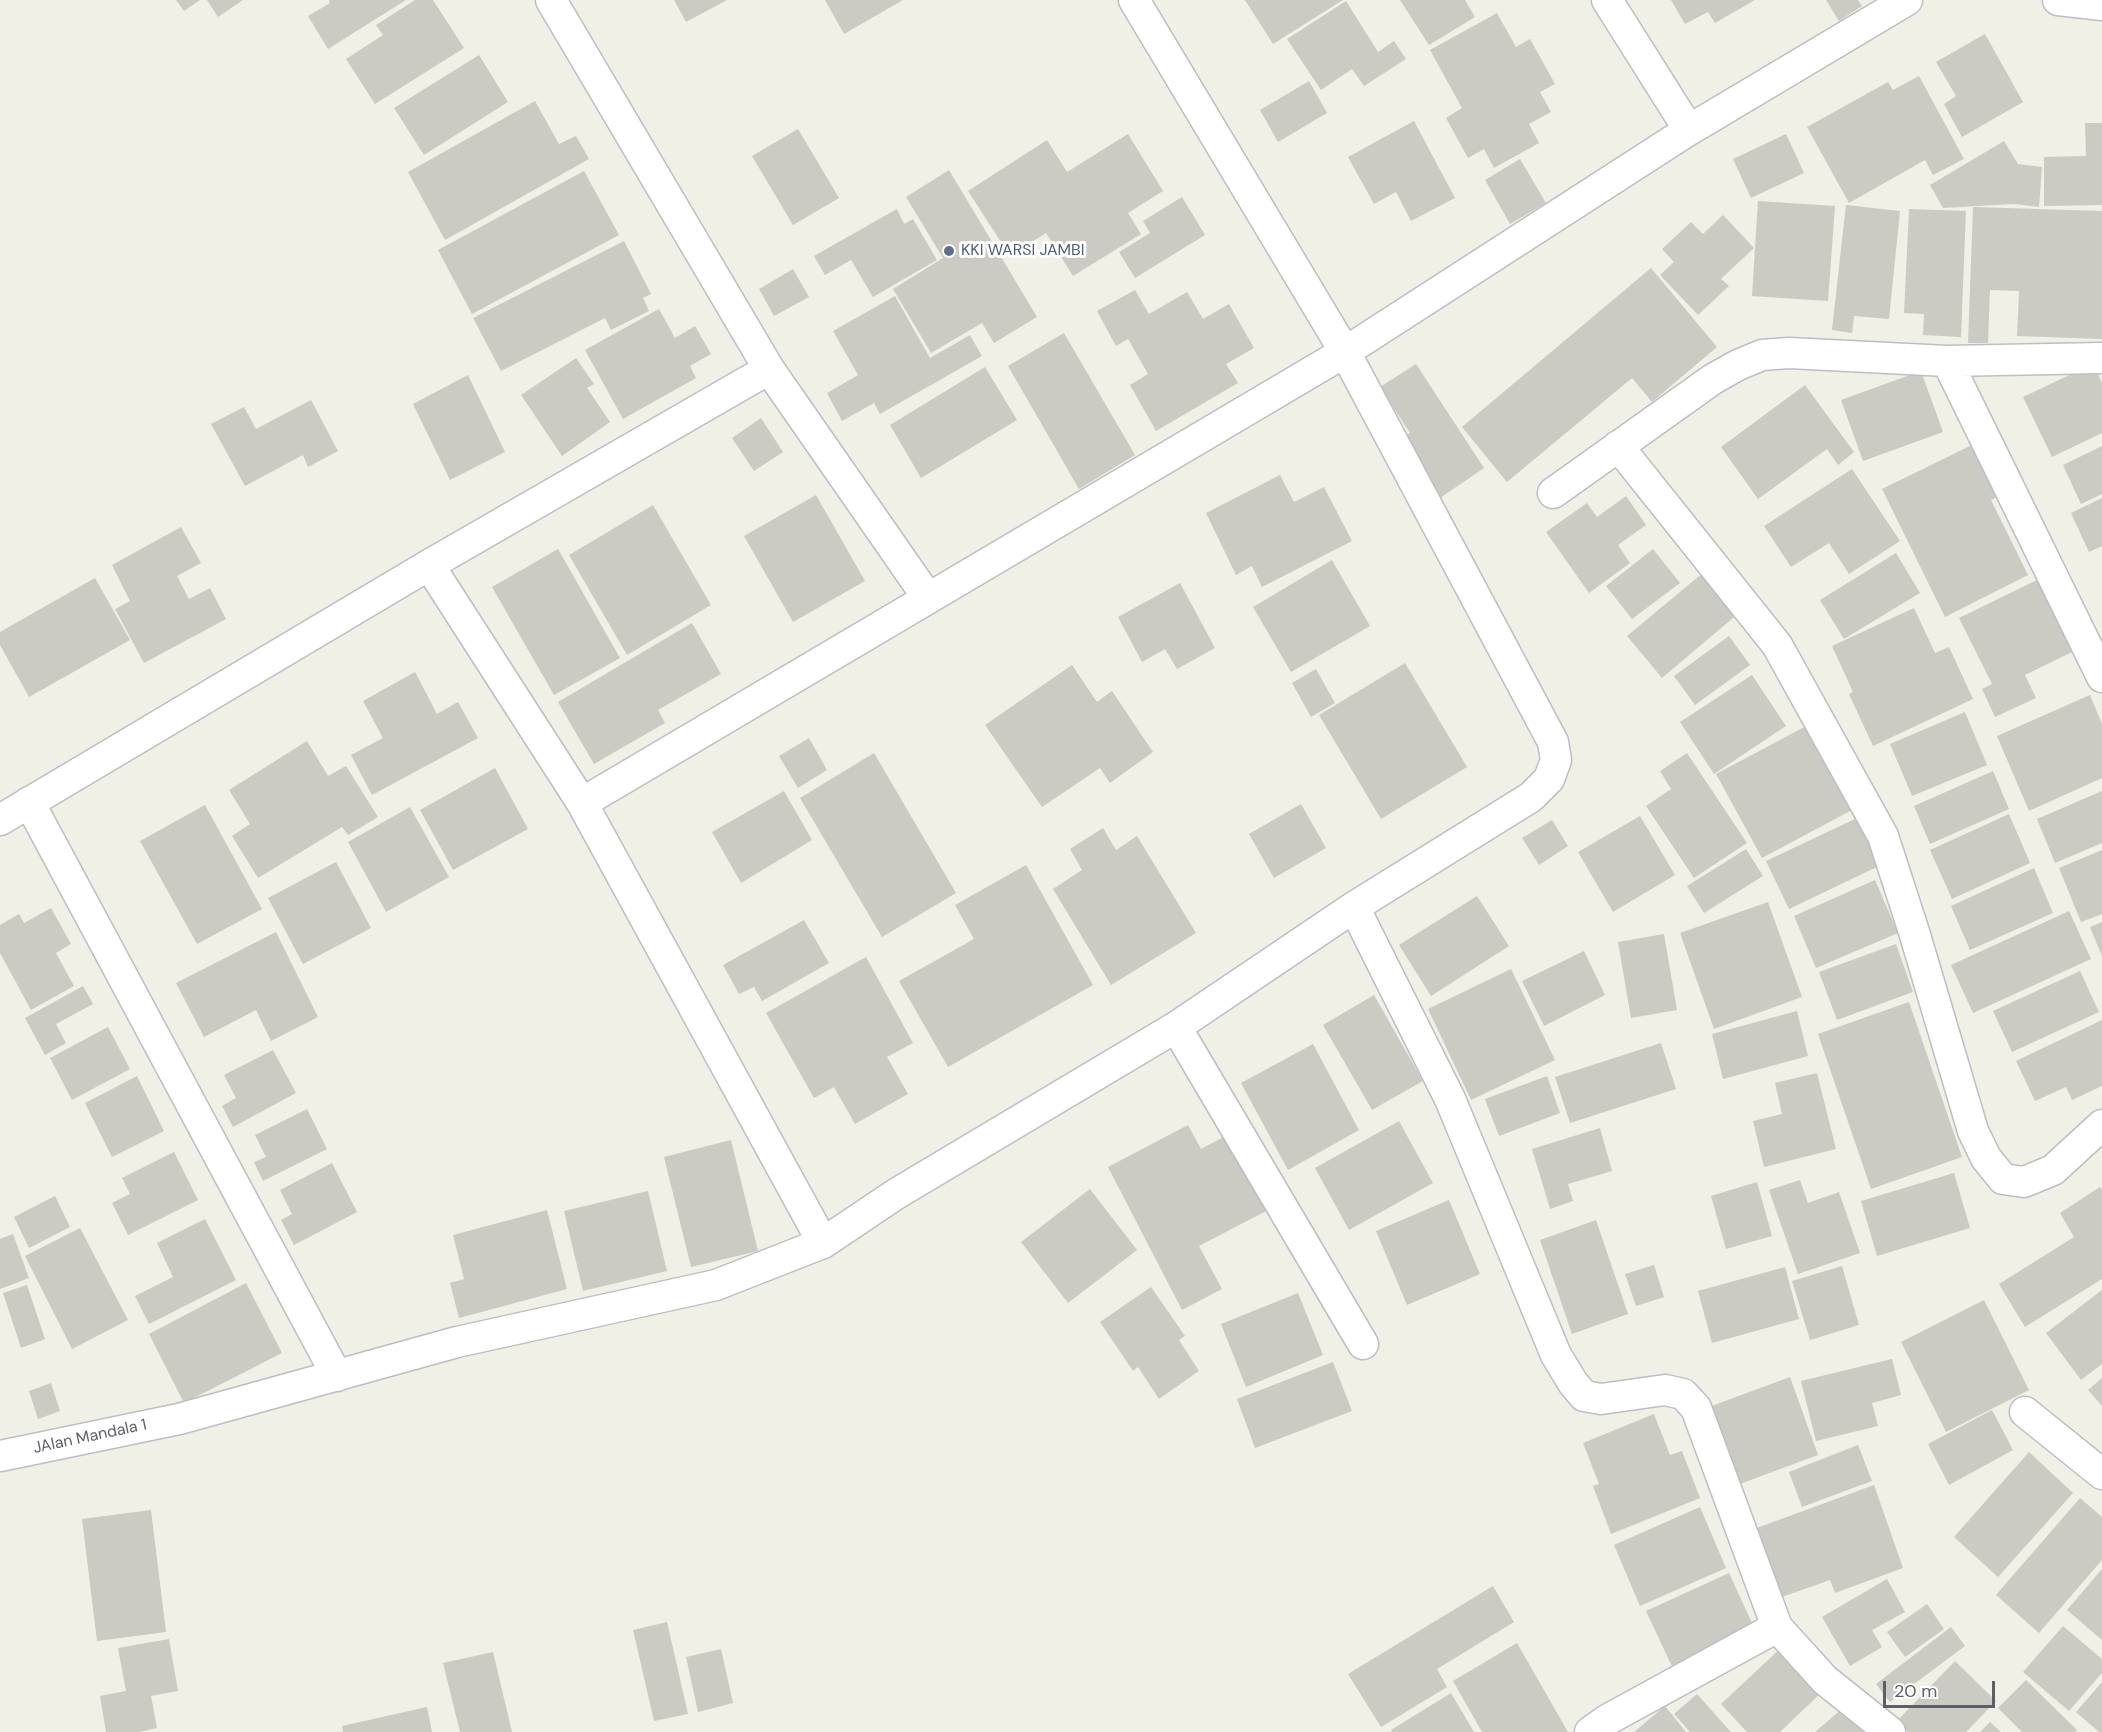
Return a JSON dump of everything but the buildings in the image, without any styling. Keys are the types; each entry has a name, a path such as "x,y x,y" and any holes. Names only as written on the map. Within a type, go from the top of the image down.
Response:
{"street":[{"path":"551,0 770,369 928,598"},
{"name":"JAlan Mandala 1","path":"0,1456 179,1419 457,1342 716,1285 823,1242 896,1194 1176,1027 1354,907 1531,797 1549,779 1556,760 1553,742 1345,352 1134,0"},
{"path":"1607,0 1689,129"},
{"path":"582,803 1345,352 1689,129 1907,0"},
{"path":"2058,0 2102,6"},
{"path":"1553,493 1713,379 1738,365 1762,356 1789,353 1947,361 2102,358"},
{"path":"1947,361 2102,677"},
{"path":"0,820 429,565 770,369"},
{"path":"1618,446 1777,645 1883,836 1973,1131 1986,1158 2003,1179 2024,1182 2053,1170 2102,1125"},
{"path":"429,565 582,803 823,1242"},
{"path":"29,802 337,1376"},
{"path":"1354,907 1450,1099 1556,1355 1573,1383 1584,1396 1601,1399 1665,1390 1683,1394 1696,1408 1777,1627 1825,1680 1890,1732"},
{"path":"1176,1027 1363,1344"},
{"path":"2025,1412 2102,1474"},
{"path":"1590,1732 1607,1720 1777,1627"}],"place":[{"name":"KKI WARSI JAMBI","path":"949,251"}]}
